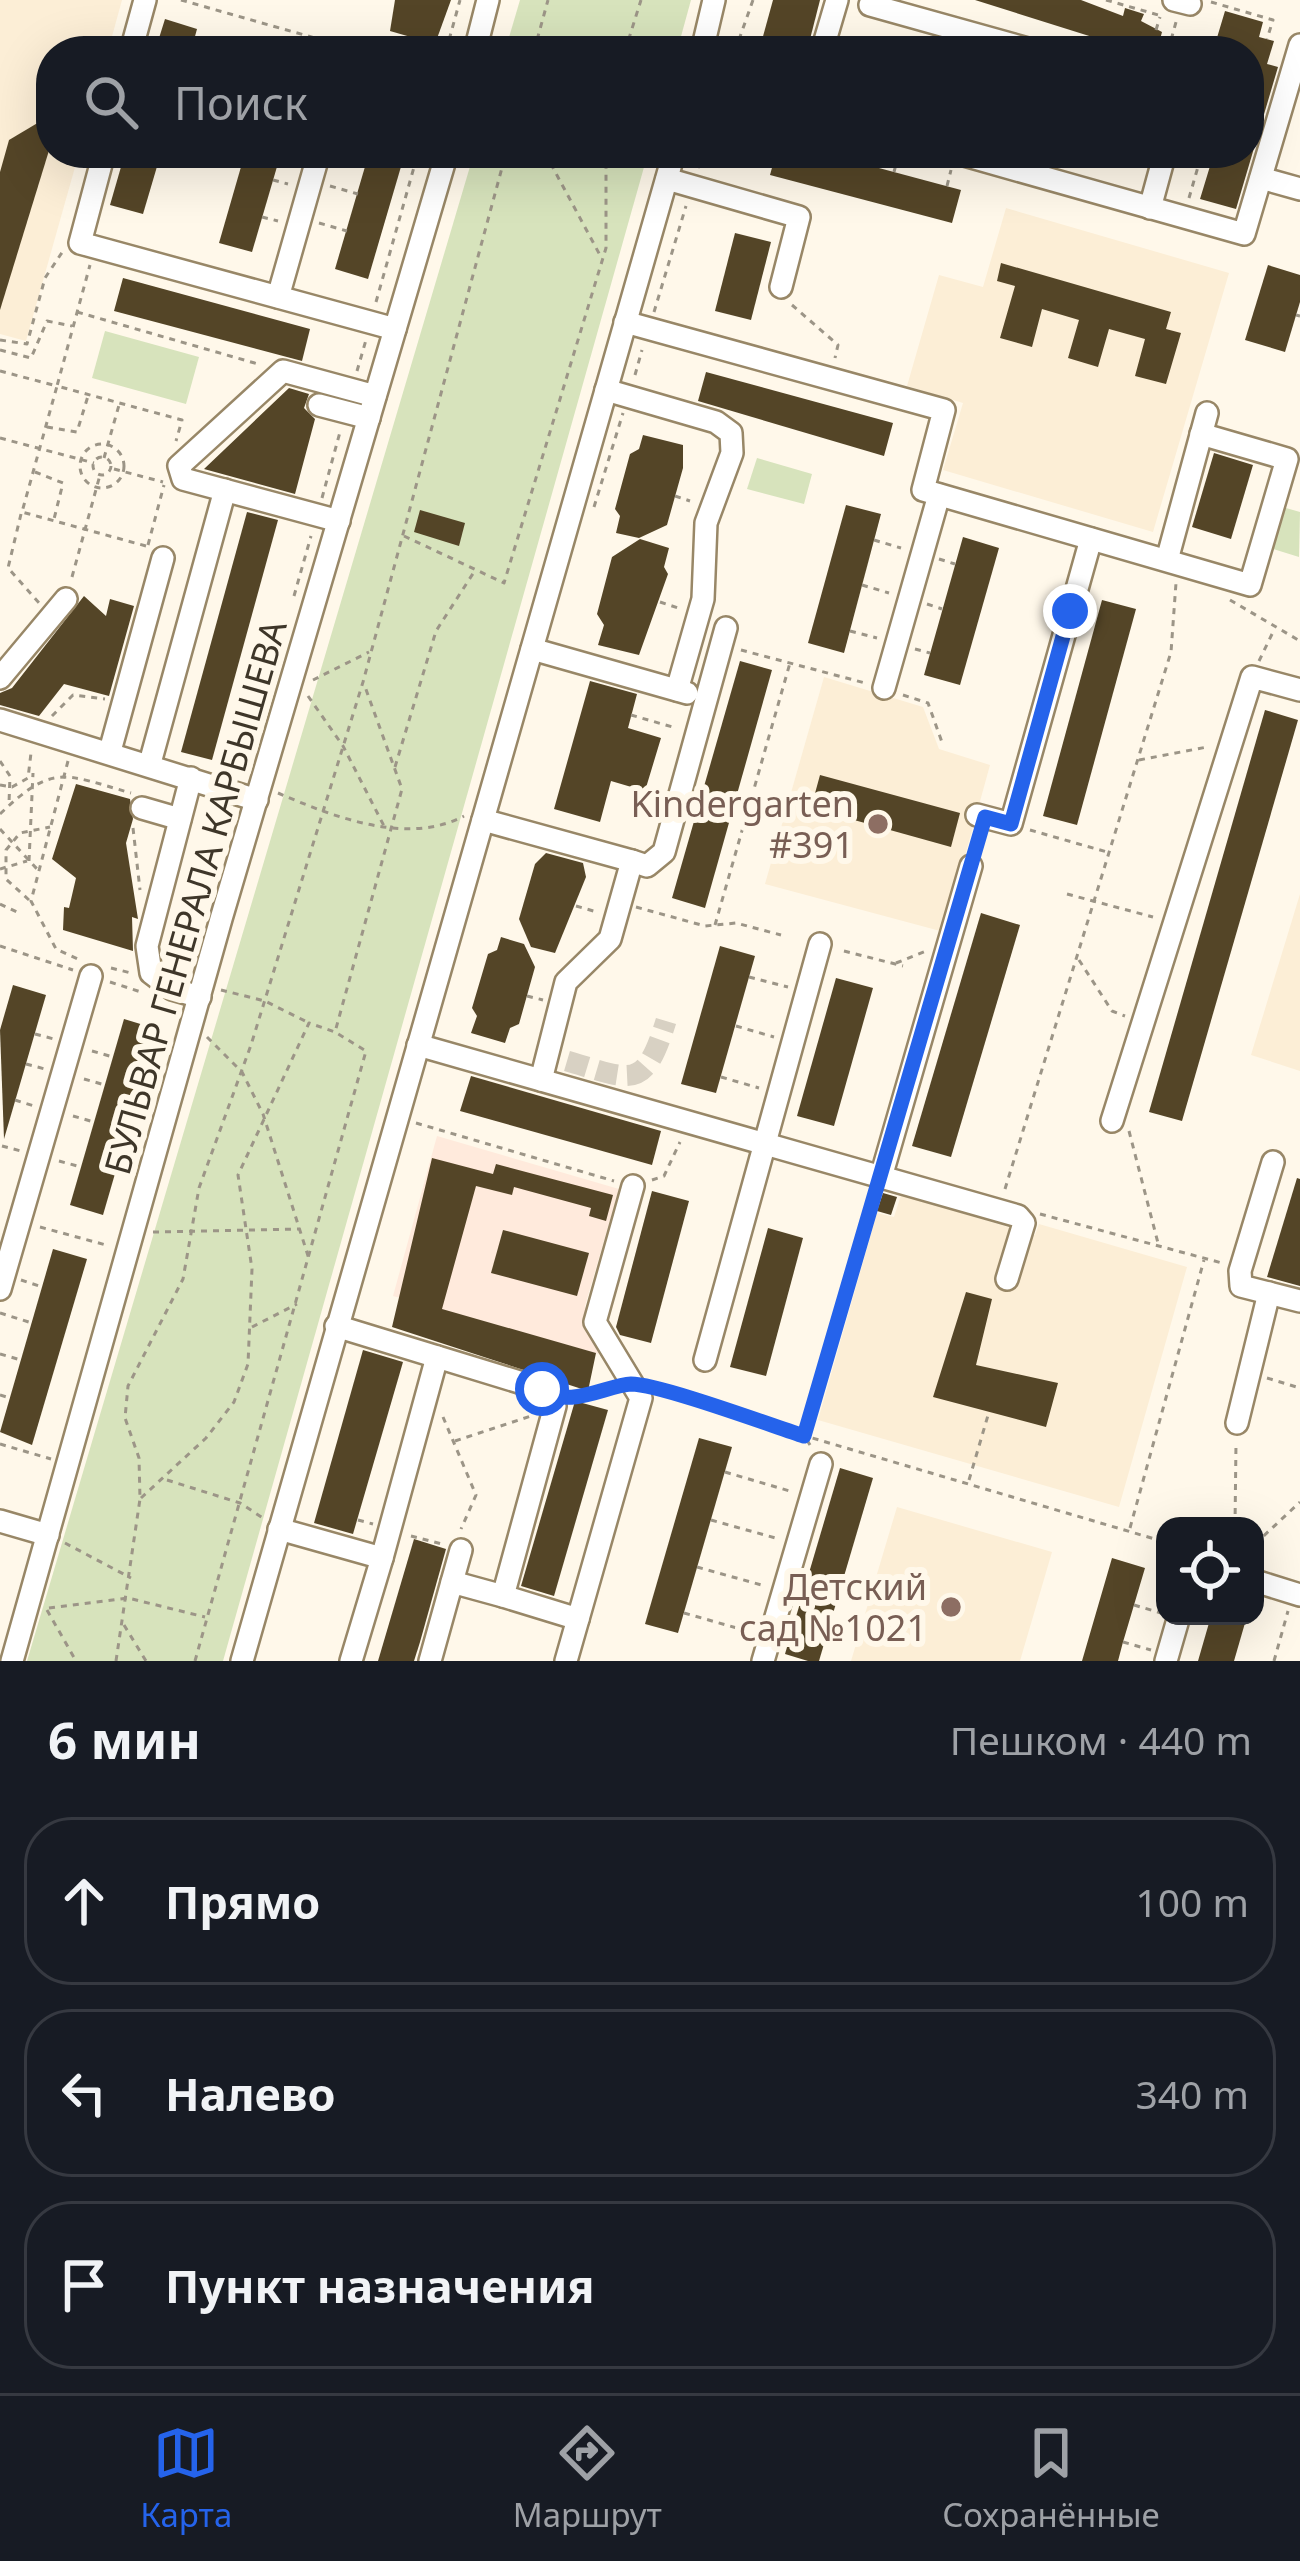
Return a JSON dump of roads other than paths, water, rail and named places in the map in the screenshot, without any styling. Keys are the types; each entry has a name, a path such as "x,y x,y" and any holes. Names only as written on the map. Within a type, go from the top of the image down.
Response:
{"street":[{"path":"135,36 145,0"},
{"path":"480,36 488,0"},
{"path":"706,36 714,0"},
{"path":"826,36 837,0"},
{"path":"864,2 983,36"},
{"path":"1264,168 1300,45"},
{"path":"101,168 88,244 395,329"},
{"path":"278,297 315,168"},
{"name":"БУЛЬВАР ГЕНЕРАЛА КАРБЫШЕВА","path":"12,1661 10,1628 48,1535 259,792 328,518 372,407 443,168"},
{"path":"242,1661 532,649 617,393 625,322 670,168"},
{"path":"1010,168 1244,234 1264,168"},
{"path":"1150,208 1162,168"},
{"path":"1261,178 1300,189"},
{"path":"667,179 799,217 781,286"},
{"path":"625,322 944,410 922,490 1250,585 1287,459 1204,423 1170,561"},
{"path":"328,518 183,479 179,466 283,370 348,401 372,407"},
{"path":"485,812 647,866 664,852 697,734 693,694 706,523 732,453 731,433 716,422 617,393"},
{"path":"319,405 348,401"},
{"path":"150,763 225,490"},
{"path":"884,688 939,495"},
{"path":"977,814 1011,824 1091,538"},
{"path":"110,751 163,558"},
{"path":"0,678 59,608"},
{"path":"693,694 724,639"},
{"path":"532,649 693,694"},
{"path":"693,694 700,667"},
{"path":"1112,1120 1252,677 1300,690"},
{"path":"0,720 32,738 110,751 191,778 259,792"},
{"path":"191,778 149,932 149,967 172,989 201,991"},
{"path":"141,808 180,819"},
{"path":"541,1080 557,1059 566,982 610,939 632,861"},
{"path":"881,1177 971,866"},
{"path":"705,1360 820,944"},
{"path":"0,1289 96,968"},
{"path":"418,1045 1018,1216 1024,1223 1007,1279"},
{"path":"1274,1162 1240,1268 1241,1286 1300,1301"},
{"path":"566,1661 641,1398 595,1322 633,1186"},
{"path":"1237,1423 1269,1293"},
{"path":"336,1326 542,1389 553,1402 503,1596"},
{"path":"351,1661 436,1357"},
{"path":"764,1661 821,1464"},
{"path":"0,1521 48,1535"},
{"path":"279,1528 382,1558"},
{"path":"430,1661 457,1549"},
{"path":"452,1582 578,1619"},
{"path":"1264,1584 1297,1594"},
{"path":"1166,1661 1176,1625"}],"tunnel":[{"path":"567,1061 633,1075 650,1060 666,1021"}],"place":[{"name":"Kindergarten #391","path":"878,824"},
{"name":"Детский сад №1021","path":"951,1607"}]}
